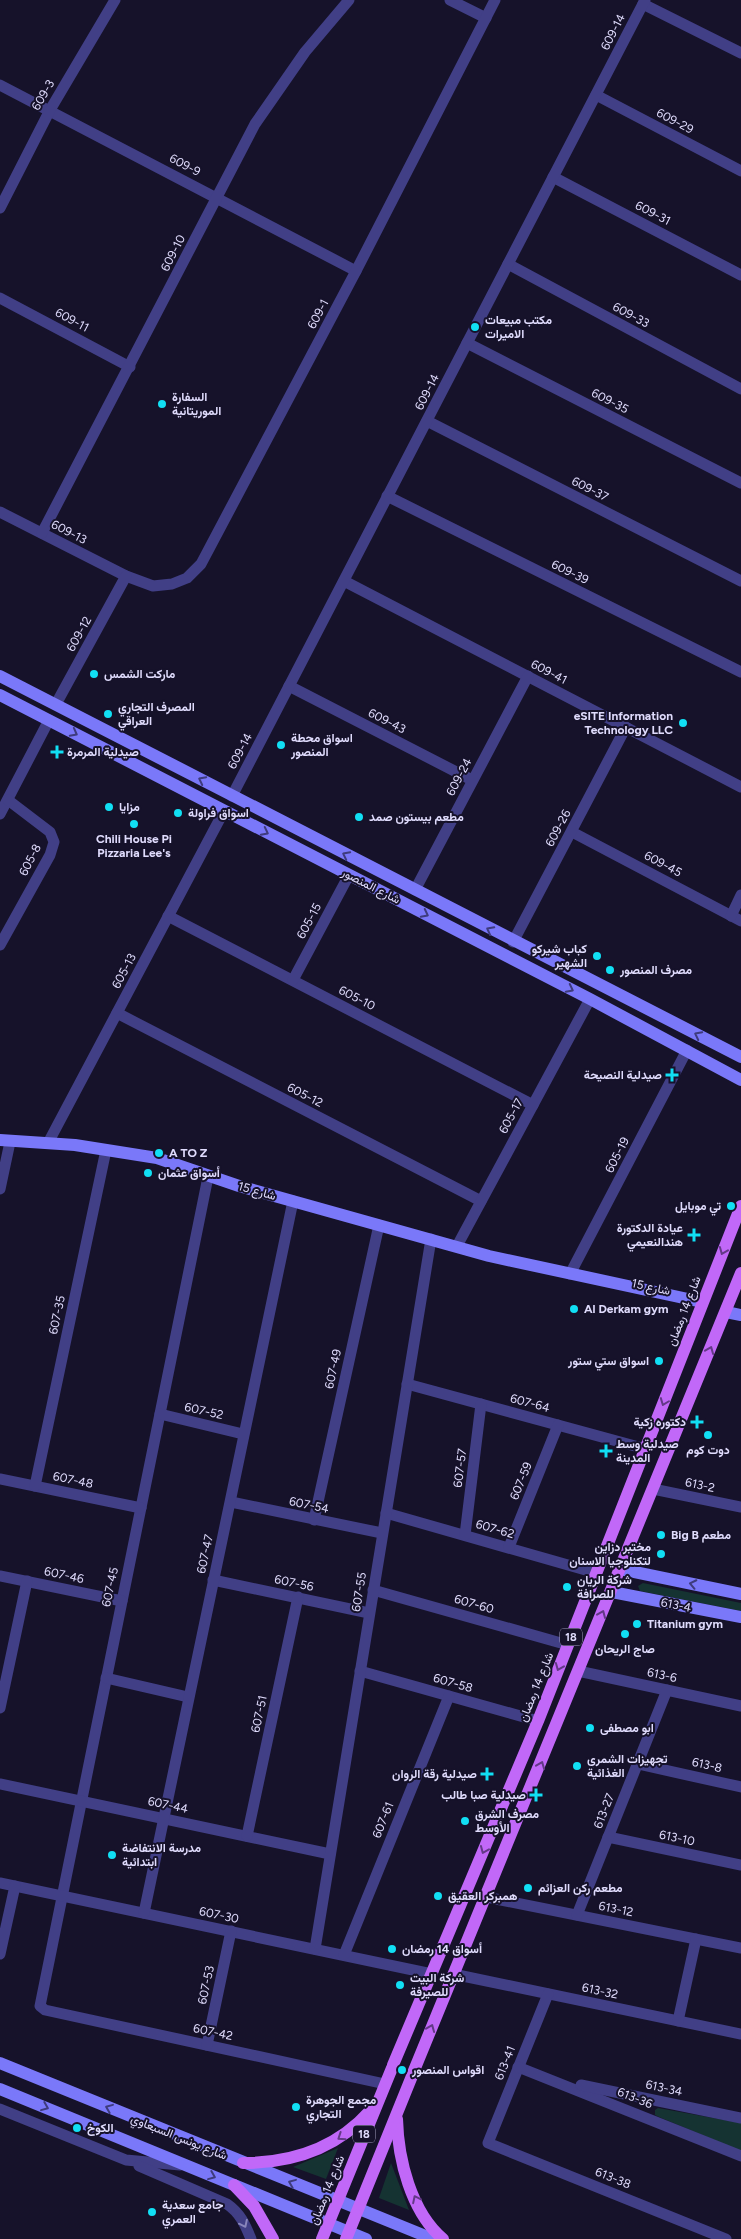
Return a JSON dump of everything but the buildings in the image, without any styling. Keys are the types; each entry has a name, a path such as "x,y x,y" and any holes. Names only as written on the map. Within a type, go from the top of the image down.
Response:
{"main road":[{"name":"شارع المنصور","path":"0,676 513,942 741,1057"},
{"name":"شارع المنصور","path":"0,695 590,999 741,1080"},
{"name":"شارع 15","path":"5,1141 48,1143 157,1158 208,1176 490,1256 702,1300"},
{"name":"شارع 14 رمضان","path":"322,2239 376,2103 538,1721 646,1449 702,1300 741,1206"},
{"name":"18","path":"347,2236 453,1974 612,1592 741,1272"},
{"path":"726,1312 741,1315"},
{"name":"613-4","path":"620,1569 741,1594"},
{"name":"613-4","path":"612,1592 741,1618"},
{"name":"شارع يونس السبعاوي","path":"0,2063 433,2239"},
{"name":"شارع يونس السبعاوي","path":"0,2089 328,2224 347,2236 366,2239"},
{"path":"243,2163 269,2163 296,2158 318,2150 340,2138 359,2124 376,2103"},
{"path":"397,2112 398,2141 404,2171 431,2228 443,2239"},
{"path":"234,2185 254,2206 273,2239"}],"street":[{"name":"609-3","path":"0,208 50,110 115,0"},
{"name":"609-10","path":"42,533 255,124 305,52 350,0"},
{"path":"450,0 486,18"},
{"name":"609-1","path":"126,576 153,586 172,584 187,578 201,564 356,271 495,0"},
{"path":"644,2 741,53"},
{"name":"609-14","path":"232,796 644,2"},
{"name":"609-9","path":"0,84 356,271"},
{"name":"609-29","path":"596,94 741,171"},
{"name":"609-31","path":"553,177 741,274"},
{"name":"609-33","path":"508,264 741,389"},
{"name":"609-11","path":"0,298 130,367"},
{"name":"609-35","path":"467,344 741,483"},
{"name":"609-37","path":"427,421 741,581"},
{"name":"609-39","path":"387,496 741,672"},
{"name":"609-13","path":"0,512 126,576"},
{"name":"609-12","path":"56,704 126,576"},
{"name":"609-41","path":"344,581 741,787"},
{"name":"609-24","path":"415,890 528,676"},
{"name":"609-43","path":"289,686 472,780"},
{"path":"0,814 49,720"},
{"name":"609-26","path":"513,942 626,727"},
{"name":"605-8","path":"0,945 50,855 54,842 50,832 8,800"},
{"name":"605-13","path":"48,1143 224,811"},
{"name":"609-45","path":"572,832 736,918"},
{"name":"605-15","path":"293,980 349,875"},
{"path":"736,918 741,895"},
{"name":"605-10","path":"168,916 533,1105"},
{"name":"605-17","path":"457,1246 590,999"},
{"name":"605-12","path":"117,1013 481,1201"},
{"name":"605-19","path":"572,1272 687,1050"},
{"path":"0,1189 5,1141"},
{"name":"607-35","path":"35,1486 106,1150"},
{"name":"607-45","path":"40,2004 208,1176"},
{"name":"607-47","path":"144,1913 293,1201"},
{"name":"607-49","path":"314,1520 379,1224"},
{"name":"607-55","path":"314,1949 430,1239"},
{"name":"607-64","path":"407,1384 646,1449"},
{"name":"607-57","path":"465,1535 481,1404"},
{"name":"607-52","path":"160,1414 243,1434"},
{"name":"607-59","path":"509,1547 558,1425"},
{"name":"607-48","path":"0,1479 141,1508"},
{"name":"613-2","path":"653,1489 741,1508"},
{"name":"607-54","path":"231,1502 382,1534"},
{"name":"607-62","path":"386,1513 596,1573"},
{"name":"607-46","path":"0,1576 122,1601"},
{"name":"607-56","path":"213,1580 369,1613"},
{"path":"0,1708 27,1581"},
{"name":"607-60","path":"373,1590 568,1645"},
{"name":"607-51","path":"247,1836 298,1598"},
{"name":"607-58","path":"360,1671 538,1721"},
{"name":"613-6","path":"578,1671 741,1706"},
{"path":"106,1678 188,1697"},
{"name":"613-27","path":"577,1915 667,1690"},
{"name":"607-61","path":"344,1955 449,1696"},
{"name":"613-8","path":"638,1764 741,1787"},
{"name":"607-44","path":"0,1784 330,1854"},
{"name":"613-10","path":"608,1837 741,1866"},
{"name":"607-30","path":"0,1883 432,1974"},
{"path":"0,1954 14,1886"},
{"name":"613-12","path":"486,1897 741,1948"},
{"name":"607-53","path":"207,2045 231,1932"},
{"path":"678,2021 696,1939"},
{"name":"613-32","path":"453,1974 741,2034"},
{"name":"613-41","path":"488,2143 548,1994"},
{"name":"607-42","path":"40,2004 42,2010 385,2084"},
{"name":"613-36","path":"518,2067 741,2156"},
{"name":"613-34","path":"552,2080 741,2118"},
{"path":"0,2109 126,2160 227,2204 236,2210 251,2239"},
{"name":"613-38","path":"488,2143 726,2239"},
{"path":"126,2160 187,2166"}],"green space":[{"path":"643,1583 741,1603 741,1611 640,1591 638,1586"},
{"path":"658,2108 741,2123 741,2151 655,2115 655,2110"},
{"path":"338,2148 326,2179 293,2167"},
{"path":"391,2163 409,2210 379,2198"}],"place":[{"name":"مكتب مبيعات الاميرات","path":"475,327"},
{"name":"السفارة الموريتانية","path":"162,404"},
{"name":"ماركت الشمس","path":"94,674"},
{"name":"المصرف التجاري العراقي","path":"108,714"},
{"name":"eSITE Information Technology LLC","path":"683,723"},
{"name":"اسواق محطة المنصور","path":"281,745"},
{"name":"صيدلية المرمرة","path":"57,752"},
{"name":"مزايا","path":"109,807"},
{"name":"اسواق فراولة","path":"178,813"},
{"name":"مطعم بيستون صمد","path":"359,817"},
{"name":"Chili House Pi Pizzaria Lee's","path":"134,824"},
{"name":"كباب شيركو الشهير","path":"597,956"},
{"name":"مصرف المنصور","path":"610,970"},
{"name":"صيدلية النصيحة","path":"672,1075"},
{"name":"A TO Z","path":"159,1153"},
{"name":"أسواق عثمان","path":"148,1173"},
{"name":"تي موبايل","path":"731,1206"},
{"name":"عيادة الدكتورة هندالنعيمي","path":"694,1235"},
{"name":"Al Derkam gym","path":"574,1309"},
{"name":"اسواق ستي ستور","path":"659,1361"},
{"name":"دكتوره زكية","path":"697,1422"},
{"name":"دوت كوم","path":"708,1435"},
{"name":"صيدلية وسط المدينة","path":"606,1451"},
{"name":"Big B مطعم","path":"661,1535"},
{"name":"مختبر دزاين لتكنلوجيا الاسنان","path":"661,1554"},
{"name":"شركة الريان للصرافة","path":"567,1587"},
{"name":"Titanium gym","path":"637,1624"},
{"name":"صاج الريحان","path":"625,1634"},
{"name":"ابو مصطفى","path":"590,1728"},
{"name":"تجهيزات الشمري الغذائية","path":"577,1766"},
{"name":"صيدلية رقة الروان","path":"487,1774"},
{"name":"صيدلية صبا طالب","path":"536,1795"},
{"name":"مصرف الشرق الأوسط","path":"465,1821"},
{"name":"مدرسة الانتفاضة ابتدائية","path":"112,1855"},
{"name":"مطعم ركن العزائم","path":"528,1888"},
{"name":"همبركر العقيق","path":"438,1896"},
{"name":"أسواق 14 رمضان","path":"392,1949"},
{"name":"شركة البيت للصيرفة","path":"400,1985"},
{"name":"اقواس المنصور","path":"402,2070"},
{"name":"مجمع الجوهرة التجاري","path":"296,2107"},
{"name":"الكوخ","path":"77,2128"},
{"name":"جامع سعدية العمري","path":"152,2212"}]}
